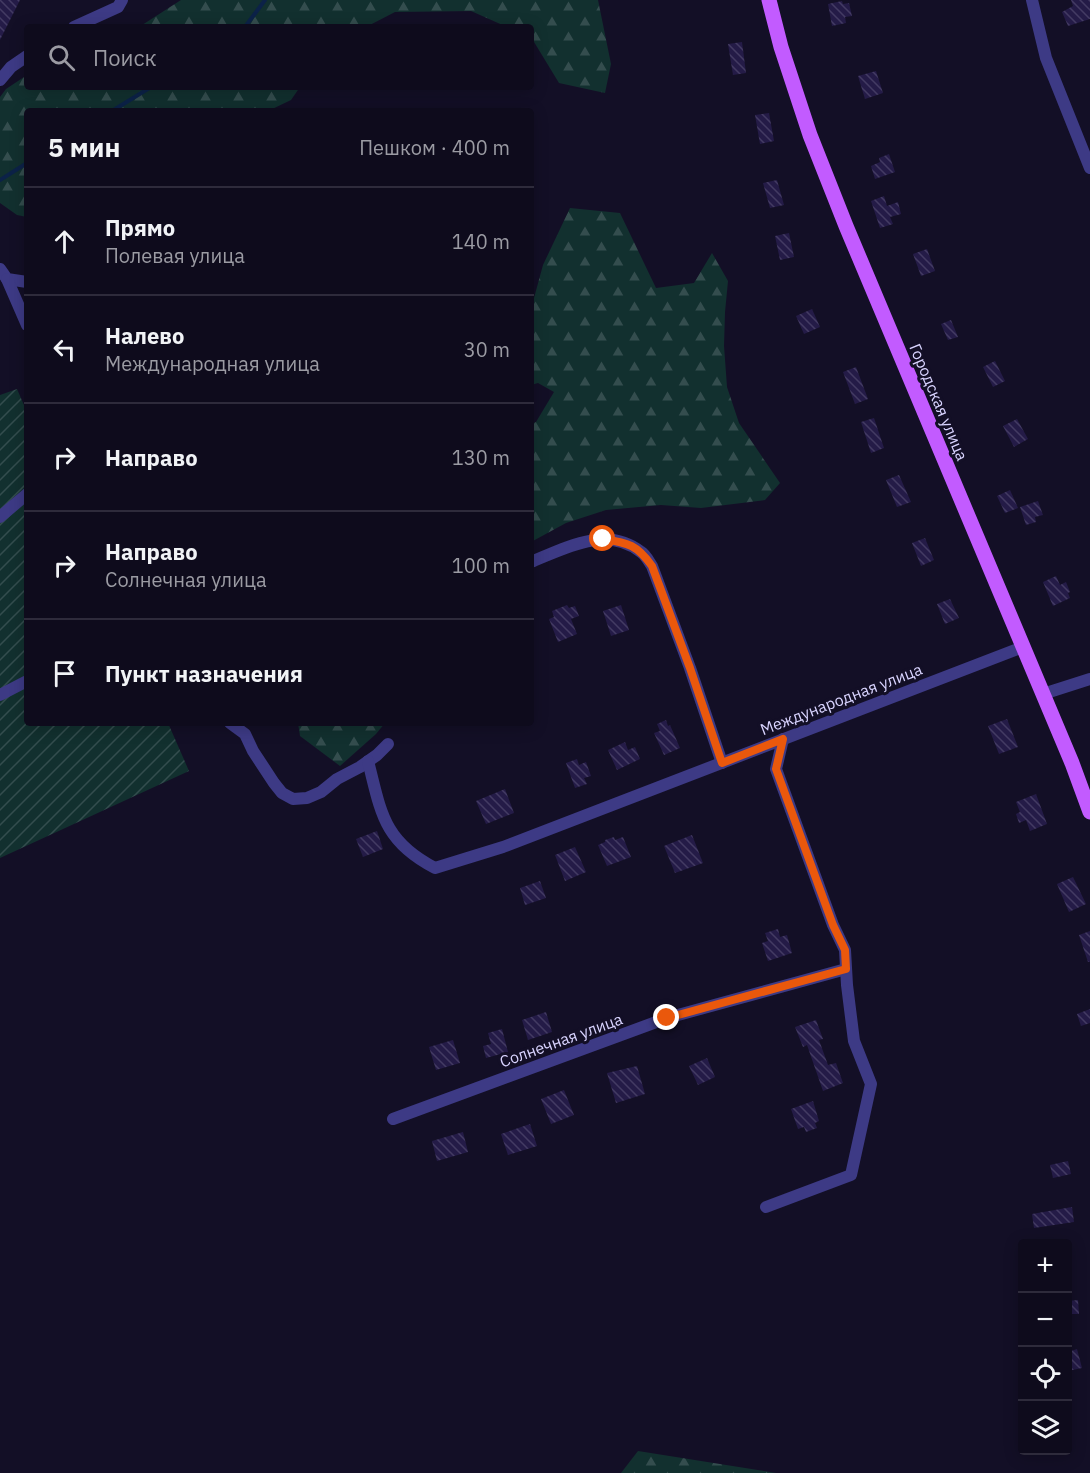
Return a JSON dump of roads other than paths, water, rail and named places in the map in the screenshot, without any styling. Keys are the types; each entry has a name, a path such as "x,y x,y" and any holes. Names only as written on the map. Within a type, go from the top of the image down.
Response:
{"main road":[{"name":"Городская улица","path":"769,0 781,47 814,145 850,237 1072,763 1090,812"}],"street":[{"path":"81,24 118,7 122,0"},
{"path":"1032,0 1046,58 1090,168"},
{"path":"0,80 11,67 24,58"},
{"path":"3,274 24,281"},
{"path":"3,274 24,319"},
{"path":"0,517 24,497"},
{"path":"534,561 579,543 603,539 625,542 643,553 652,566 722,763"},
{"name":"Международная улица","path":"368,761 385,823 394,837 411,853 435,868 502,847 1023,647"},
{"path":"1043,694 1090,679"},
{"path":"0,695 24,683"},
{"path":"245,728 253,751 274,783 282,793 293,799 307,798 321,792 337,779 377,755 388,744"},
{"path":"766,1208 851,1175 871,1084 854,1041 845,950 833,925 776,769 783,739"},
{"name":"Солнечная улица","path":"393,1119 667,1018 846,969"}],"waterway":[{"path":"247,24 265,0"},
{"path":"117,108 146,90"},
{"path":"0,180 24,165"}]}
